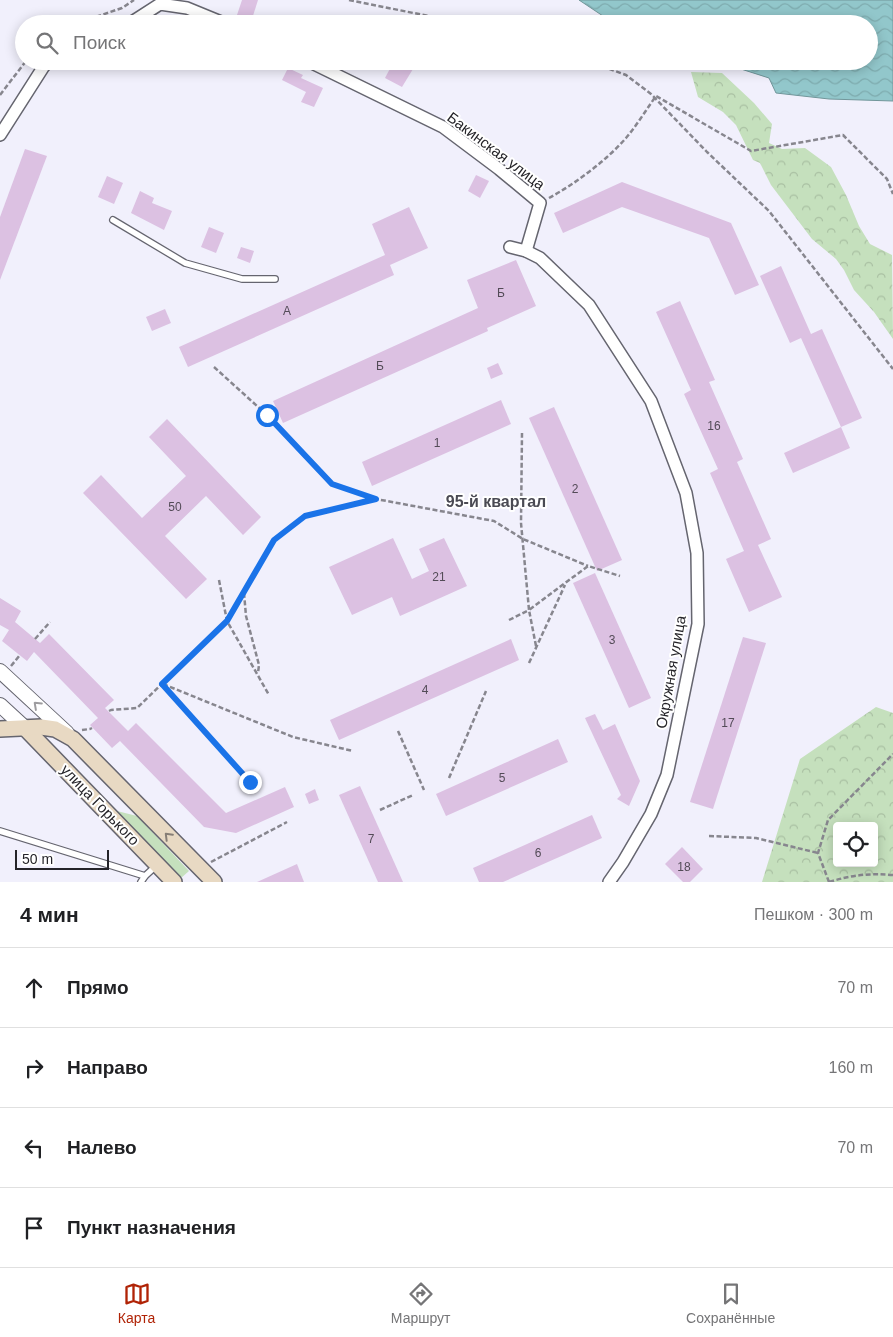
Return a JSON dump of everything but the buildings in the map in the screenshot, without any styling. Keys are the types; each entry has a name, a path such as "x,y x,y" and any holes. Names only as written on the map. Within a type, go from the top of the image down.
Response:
{"main road":[{"name":"улица Горького","path":"25,728 41,727 55,729 72,739 209,882"},
{"name":"улица Горького","path":"25,728 174,882"},
{"path":"0,729 25,728"}],"street":[{"path":"143,15 160,4 187,8 204,15"},
{"path":"0,135 41,70"},
{"name":"Бакинская улица","path":"326,70 443,127 540,203 526,251"},
{"path":"510,247 526,251"},
{"name":"Окружная улица","path":"526,251 540,258 589,305 651,401 686,493 696,554 698,624 667,775 651,814 609,882"},
{"name":"улица Горького","path":"4,670 72,739"},
{"name":"улица Горького","path":"0,704 25,728"}],"lane":[{"path":"113,220 186,264 242,279 274,279"},
{"path":"0,831 145,876"},
{"path":"141,882 157,865"}],"path":[{"path":"101,15 122,8 134,0"},
{"path":"349,0 423,15"},
{"path":"0,96 19,70"},
{"path":"612,70 626,75 655,97 751,151 843,135 887,179 893,194"},
{"path":"540,203 562,191 599,163 626,138 655,97"},
{"path":"655,97 707,152 769,211 893,368"},
{"path":"214,367 267,415 332,484 376,499 494,521 523,540 588,566 620,576"},
{"path":"522,433 521,523 529,610 536,646"},
{"path":"109,712 111,710 137,708 227,621 274,540 305,516 376,499"},
{"path":"509,620 529,610 588,566"},
{"path":"219,580 227,621 269,695"},
{"path":"529,663 565,584"},
{"path":"244,592 246,616 259,665 258,675"},
{"path":"35,639 50,622"},
{"path":"4,670 20,655"},
{"path":"162,684 293,738 353,751"},
{"path":"162,684 250,782"},
{"path":"449,778 486,691"},
{"path":"398,731 424,790"},
{"path":"893,754 828,820 818,853 829,882 851,875 879,874 893,876"},
{"path":"380,810 413,794"},
{"path":"208,864 212,860 287,822"},
{"path":"709,836 756,838 818,853"}],"green space":[{"path":"691,72 722,73 754,103 772,124 769,143 782,149 805,148 831,167 846,195 859,226 870,244 892,255 893,339 874,312 854,290 836,259 812,239 771,185 760,163 753,160 736,125 723,112 698,97"},
{"path":"876,707 893,713 893,882 762,882 800,759"},
{"path":"117,811 137,816 189,871 181,878"}],"water":[{"path":"579,0 893,0 893,101 829,99 776,93 769,78 744,70 878,70 878,15 602,15"}],"district":[{"name":"95-й квартал","path":"496,501"}],"route":[{"path":"250,782 162,684 227,621 274,540 305,516 376,499 332,484 267,415"}]}
